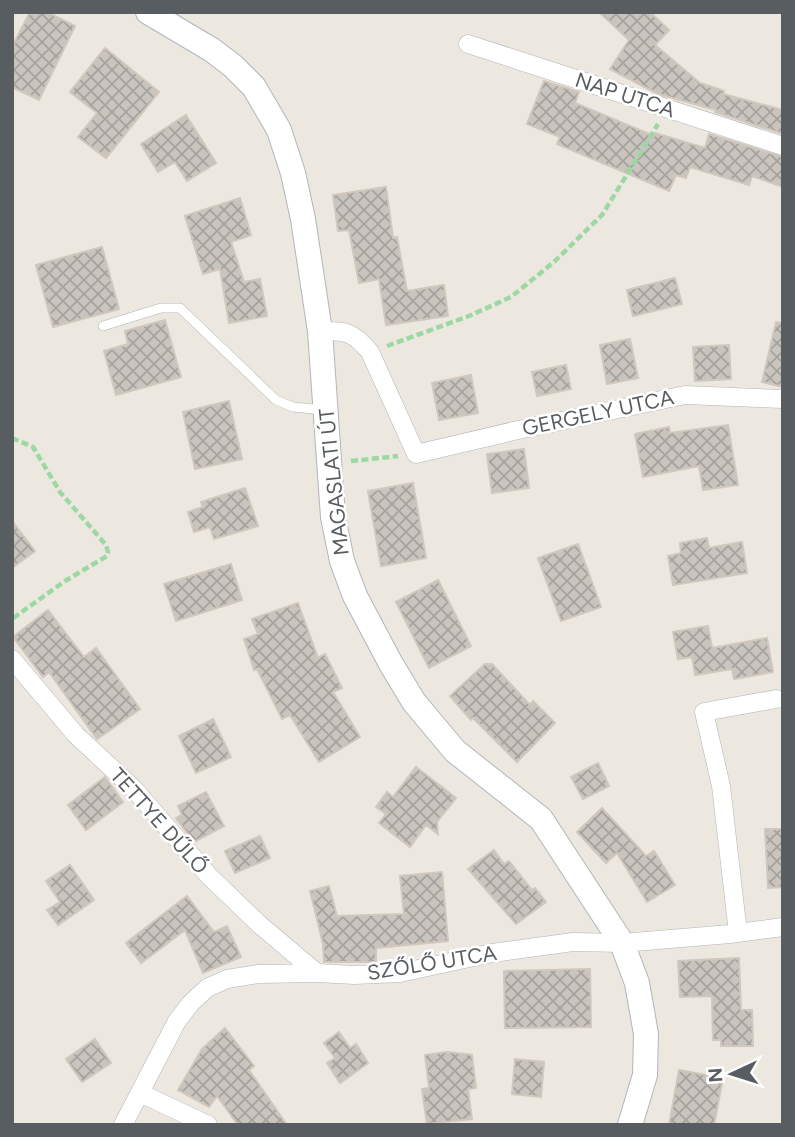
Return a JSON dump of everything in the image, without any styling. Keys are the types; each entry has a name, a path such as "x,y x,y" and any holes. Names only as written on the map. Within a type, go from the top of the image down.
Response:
{"street":[{"name":"MAGASLATI ÚT","path":"148,12 212,50 233,66 254,87 278,131 293,173 303,219 320,331 333,517 342,561 355,596 408,693 455,751 541,820 622,943 636,983 646,1034 645,1074 630,1125"},
{"name":"NAP UTCA","path":"468,44 783,146"},
{"path":"320,331 347,331 358,338 370,352 416,454"},
{"name":"GERGELY UTCA","path":"416,454 685,395 783,399"},
{"name":"TETTYE DŰLŐ","path":"12,659 76,735 134,789 209,876 259,924 317,973"},
{"path":"738,933 721,786 704,712 776,699"},
{"name":"SZŐLŐ UTCA","path":"123,1125 177,1021 207,988 227,979 258,974 354,975 400,972 492,953 573,942 622,943 783,927"},
{"path":"140,1093 208,1125"}],"lane":[{"path":"103,326 161,307 180,308 276,400 293,407 325,411"}],"path":[{"path":"370,352 469,316 511,297 602,215 667,108"},
{"path":"12,438 33,447 60,492 106,545 108,552 107,556 97,563 65,581 12,618"},
{"path":"329,464 416,454"}],"building":[{"path":"30,12 47,12 75,26 39,100 12,87 12,47"},
{"path":"599,12 650,12 669,30 655,45 700,83 724,91 723,94 783,110 783,134 715,112 716,110 658,94 610,69 629,40"},
{"path":"105,48 159,92 106,158 78,137 97,113 70,92"},
{"path":"544,81 579,92 575,103 654,136 655,133 705,148 709,134 783,157 783,187 752,176 749,185 690,167 686,178 676,175 669,191 557,144 560,137 527,124"},
{"path":"186,115 216,163 187,181 175,162 158,172 141,144"},
{"path":"386,187 393,238 397,237 407,291 444,285 448,316 386,325 379,279 359,283 349,230 338,231 333,195"},
{"path":"240,198 251,235 231,242 244,282 260,279 267,316 229,323 220,269 203,274 185,216"},
{"path":"102,247 119,309 53,327 36,265"},
{"path":"675,278 682,304 633,316 627,290"},
{"path":"165,320 181,377 116,395 104,351 128,344 125,331"},
{"path":"776,322 783,323 783,387 762,382"},
{"path":"630,339 638,378 607,384 600,345"},
{"path":"729,345 731,379 695,381 693,347"},
{"path":"566,365 571,389 537,396 532,372"},
{"path":"471,375 478,413 439,420 432,383"},
{"path":"229,401 242,459 195,469 183,412"},
{"path":"728,425 738,485 703,490 699,466 643,477 635,434 669,427 670,433"},
{"path":"524,449 529,488 492,493 487,454"},
{"path":"413,483 426,558 381,566 368,491"},
{"path":"245,488 258,526 214,539 210,527 194,532 188,512 203,507 201,502"},
{"path":"12,521 35,551 12,568"},
{"path":"707,538 709,548 742,542 747,573 673,585 668,556 681,553 680,543"},
{"path":"578,544 601,607 561,621 538,558"},
{"path":"231,564 242,600 176,621 164,584"},
{"path":"438,580 471,646 429,668 396,602"},
{"path":"298,603 318,658 325,654 342,688 333,692 360,737 319,762 290,715 282,719 257,669 254,670 244,639 258,634 252,619"},
{"path":"48,610 84,657 96,648 140,709 97,739 49,672 43,677 13,637"},
{"path":"708,626 712,648 767,638 773,672 734,679 732,669 695,675 692,657 678,659 673,632"},
{"path":"485,664 492,664 530,705 533,701 555,723 517,762 473,718 471,720 450,696"},
{"path":"213,719 231,757 196,773 179,736"},
{"path":"598,763 609,786 583,799 571,777"},
{"path":"416,767 456,798 437,822 438,834 426,825 410,847 379,823 386,814 376,807 387,792 393,797"},
{"path":"105,777 123,802 86,830 68,805"},
{"path":"206,792 224,826 194,842 176,818 182,815 178,806"},
{"path":"602,808 646,856 654,851 675,885 647,902 617,853 606,863 577,832"},
{"path":"765,829 783,829 783,887 768,888"},
{"path":"260,836 270,858 235,873 225,851"},
{"path":"494,850 504,864 509,861 532,890 535,888 546,902 516,924 468,869"},
{"path":"70,865 94,900 58,925 47,910 60,902 46,881"},
{"path":"442,872 448,941 376,948 376,962 324,962 323,944 310,891 329,886 337,916 404,914 400,876"},
{"path":"187,896 214,932 227,926 241,957 203,973 185,930 141,963 126,943"},
{"path":"739,958 741,1010 752,1010 753,1046 721,1046 721,1040 713,1040 712,996 680,997 678,961"},
{"path":"590,969 591,1027 505,1028 504,971"},
{"path":"225,1028 254,1066 249,1070 287,1125 238,1125 217,1096 209,1107 178,1090 202,1049"},
{"path":"339,1032 350,1048 356,1044 368,1063 340,1083 327,1063 335,1058 324,1043"},
{"path":"95,1039 111,1063 82,1082 66,1059"},
{"path":"447,1052 472,1055 476,1088 468,1089 472,1119 427,1124 422,1089 429,1088 425,1055"},
{"path":"515,1059 544,1062 541,1097 512,1094"},
{"path":"679,1070 723,1078 714,1125 669,1125"}]}
